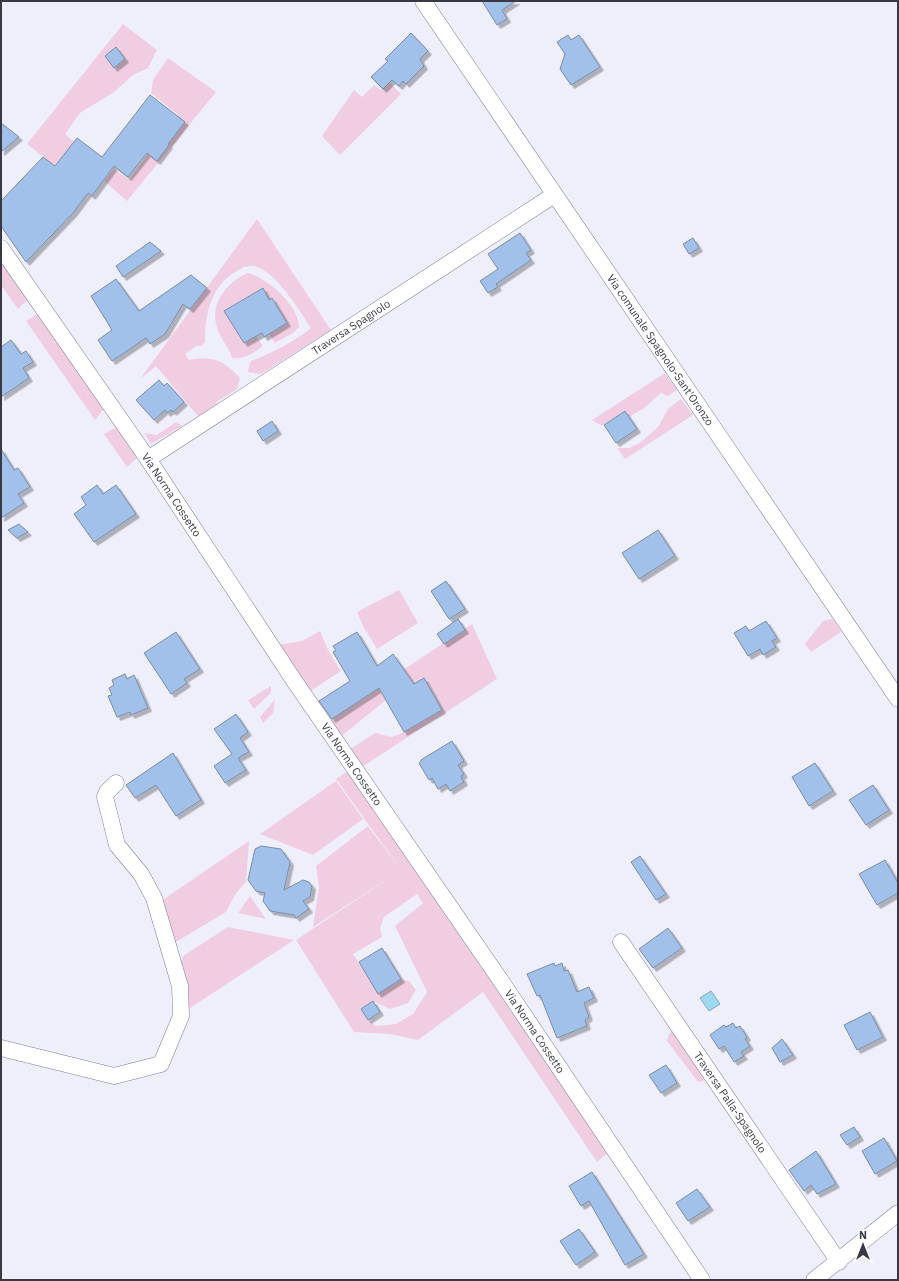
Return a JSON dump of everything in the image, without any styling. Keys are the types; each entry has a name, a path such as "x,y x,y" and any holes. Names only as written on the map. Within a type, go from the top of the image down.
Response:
{"street":[{"name":"Via comunale Spagnolo-Sant'Oronzo","path":"423,1 898,699"},
{"name":"Traversa Spagnolo","path":"148,459 554,195"},
{"name":"Via Norma Cossetto","path":"1,248 148,459 295,682 499,978 702,1280"},
{"path":"1,1048 114,1076 161,1064 171,1042 181,1016 180,986 154,898 141,874 117,845 105,797 107,792 116,783"},
{"name":"Traversa Palla-Spagnolo","path":"621,942 839,1262"},
{"path":"814,1280 839,1262 898,1213"}],"shaded area":[{"path":"123,24 157,50 148,68 133,75 114,92 80,113 65,134 74,142 55,166 27,144"},
{"path":"168,58 216,92 127,201 104,181 114,169 129,180 178,115 151,93 153,80"},
{"path":"389,82 401,94 340,155 322,136 354,90 362,97 374,85 381,90"},
{"path":"257,219 331,330 261,374 248,372 251,361 282,347 311,328 279,283 262,269 254,266 247,266 228,277 215,292 211,301 206,321 205,342 201,346 196,346 185,354 189,360 205,358 218,361 229,367 240,378 237,389 216,402 217,404 198,416 156,366 140,379"},
{"path":"1,261 28,299 18,309 1,285"},
{"path":"248,273 264,280 281,294 294,310 298,319 299,327 293,333 275,343 269,334 287,323 272,298 269,300 262,288 225,311 244,343 256,336 263,346 244,357 232,358 218,330 215,312 217,304 226,289 233,282"},
{"path":"37,314 104,409 95,420 26,321"},
{"path":"665,373 677,390 668,396 661,393 643,409 628,417 624,411 602,426 592,420"},
{"path":"681,399 693,415 625,459 617,448 629,448 640,443 658,427 668,409"},
{"path":"176,422 182,426 151,444 144,433 157,435"},
{"path":"115,428 119,429 138,457 127,467 104,434"},
{"path":"399,590 418,623 377,649 364,628 357,612"},
{"path":"833,619 841,632 811,652 805,644 823,621"},
{"path":"472,624 497,679 362,767 349,750 375,733 392,737 404,732 442,710 424,679 386,700 339,738 327,721"},
{"path":"320,631 328,650 341,671 309,692 277,645 302,641"},
{"path":"271,686 271,693 254,709 248,700"},
{"path":"275,699 273,713 263,723 260,717"},
{"path":"350,770 610,1151 597,1162 483,992 418,1040 390,1034 354,1032 296,940 395,874 313,927 319,887 316,866 368,826 401,870 336,779","holes":["417,894 423,903 395,926 427,992 413,1014 396,1024 376,1026 368,1020 361,1009 373,1001 390,1009 408,1003 416,990 409,981 401,979 378,993 353,954 382,937 380,928 384,917"]},
{"path":"336,781 363,819 313,855 260,834"},
{"path":"249,841 246,882 236,893 226,912 176,942 161,901"},
{"path":"250,896 266,919 238,913"},
{"path":"228,927 294,940 187,1010 181,962 183,956"},
{"path":"673,1030 708,1077 703,1081 698,1082 667,1041 669,1034"}],"water":[{"path":"711,991 720,1004 709,1011 700,998"}],"building":[{"path":"482,1 516,1 502,10 507,19 497,25"},
{"path":"411,33 428,51 420,59 424,66 406,84 403,81 399,86 392,80 383,89 371,77 388,61 385,59"},
{"path":"568,35 571,40 579,35 600,67 571,85 560,69 565,54 557,42"},
{"path":"116,47 125,59 114,68 105,56"},
{"path":"150,95 185,122 168,144 169,145 157,161 147,153 128,177 114,166 92,196 88,193 73,213 26,262 1,226 1,201 43,157 55,166 77,138 102,157"},
{"path":"1,123 19,137 1,152"},
{"path":"520,233 531,250 526,253 531,260 496,284 498,287 488,293 480,281 498,269 488,254"},
{"path":"693,238 699,248 689,254 683,244"},
{"path":"150,242 161,251 123,277 116,266"},
{"path":"191,275 207,288 190,309 183,304 165,334 150,344 146,338 112,361 98,340 112,330 91,296 116,279 139,311"},
{"path":"263,288 269,300 272,298 287,323 264,337 262,333 244,343 224,311"},
{"path":"11,340 21,354 26,351 33,362 23,368 29,378 1,397 1,347"},
{"path":"159,380 164,386 167,383 184,402 173,412 171,410 167,413 165,410 154,420 136,400"},
{"path":"625,411 637,429 616,443 604,425"},
{"path":"272,421 278,431 263,441 257,431"},
{"path":"1,449 14,470 18,468 30,487 18,494 24,503 1,518"},
{"path":"97,485 103,494 116,485 136,514 94,542 74,514 86,505 81,497"},
{"path":"19,524 28,532 17,538 8,530"},
{"path":"658,530 675,556 639,579 622,553"},
{"path":"446,581 465,609 449,619 431,591"},
{"path":"458,619 465,630 444,644 437,634"},
{"path":"766,621 777,638 772,641 776,647 763,655 760,649 748,656 734,633 746,626 749,631"},
{"path":"176,632 200,669 184,679 187,683 171,694 144,653"},
{"path":"357,632 377,666 393,654 414,684 424,678 442,710 404,732 379,688 332,719 319,701 350,681 333,652 336,651 333,646"},
{"path":"125,674 127,679 134,675 148,708 131,715 130,712 117,717 108,696 112,695 109,688 114,685 112,680"},
{"path":"236,714 248,732 240,738 249,752 238,758 246,770 225,783 214,766 232,754 214,729"},
{"path":"452,741 464,761 458,765 464,774 461,776 464,782 450,791 446,784 438,789 432,778 429,780 419,763 421,760"},
{"path":"173,753 201,800 176,816 156,785 135,798 126,785"},
{"path":"815,763 833,791 809,806 792,777"},
{"path":"873,785 889,810 866,825 849,800"},
{"path":"261,846 281,849 290,862 284,890 303,880 309,882 312,886 310,897 303,901 309,909 296,918 294,915 270,911 263,901 265,893 256,891 248,880 255,849"},
{"path":"640,856 666,894 656,900 631,862"},
{"path":"885,860 898,883 898,893 877,905 859,874"},
{"path":"668,928 682,948 653,968 639,949"},
{"path":"382,948 401,979 378,994 359,962"},
{"path":"554,963 555,966 562,963 564,971 568,970 577,992 589,987 594,998 584,1003 589,1017 585,1020 587,1026 557,1038 540,995 537,996 527,974"},
{"path":"373,1001 380,1012 368,1020 361,1009"},
{"path":"870,1012 883,1037 857,1050 844,1025"},
{"path":"733,1023 736,1028 740,1026 747,1037 745,1039 750,1046 741,1052 744,1056 734,1062 724,1046 719,1049 710,1035 724,1025 726,1027"},
{"path":"782,1039 793,1055 780,1062 772,1048"},
{"path":"666,1065 677,1083 661,1093 649,1075"},
{"path":"854,1127 860,1137 847,1145 840,1135"},
{"path":"884,1138 897,1161 875,1174 862,1151"},
{"path":"816,1151 836,1184 817,1194 811,1185 804,1191 789,1170"},
{"path":"592,1172 644,1254 625,1265 589,1201 581,1206 569,1186"},
{"path":"697,1189 710,1207 688,1221 676,1203"},
{"path":"579,1229 595,1252 576,1265 560,1241"}]}
